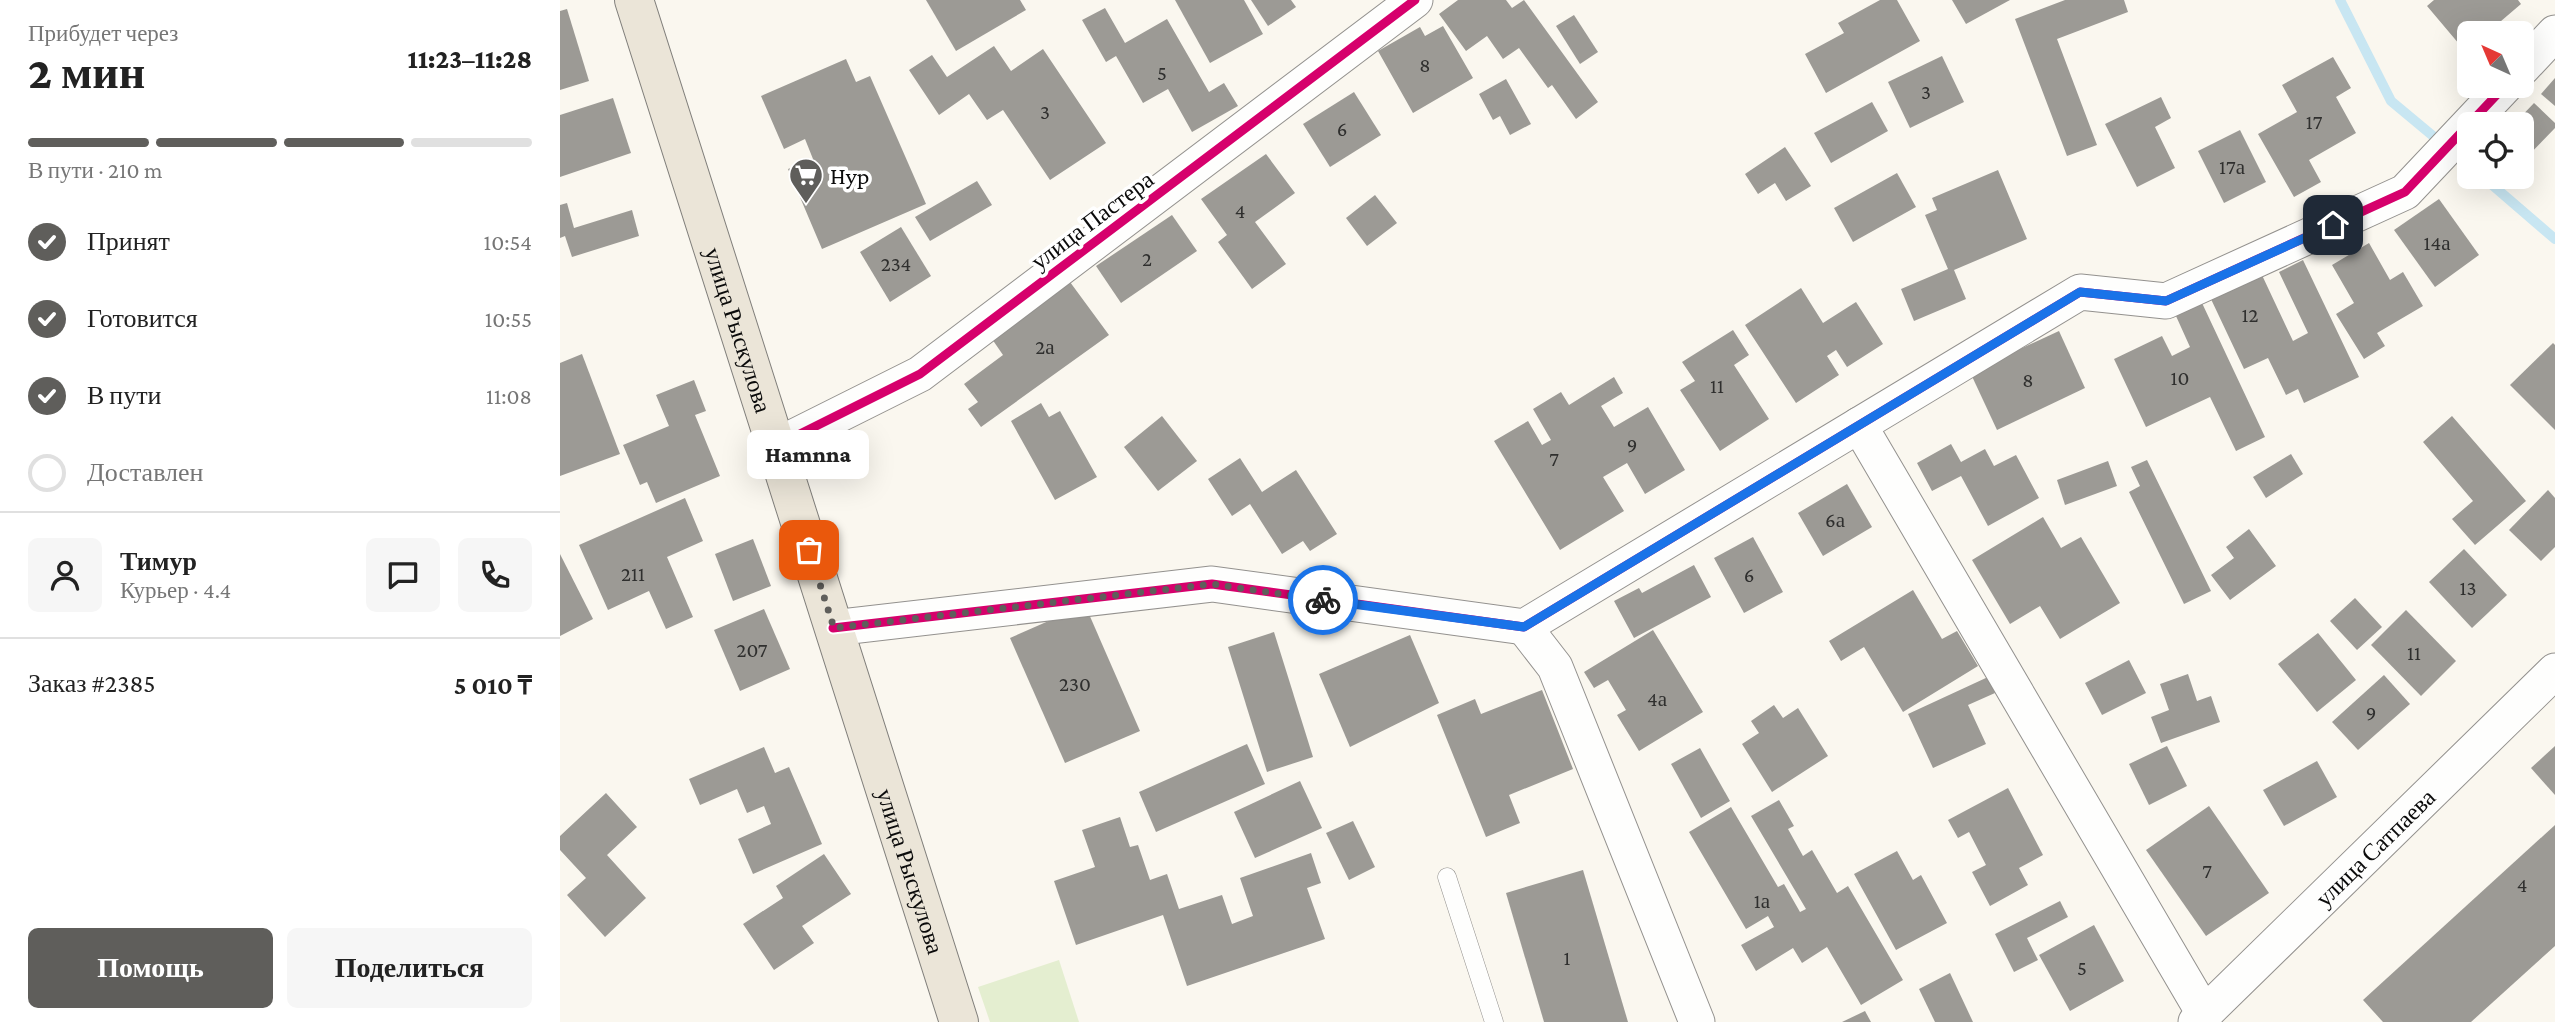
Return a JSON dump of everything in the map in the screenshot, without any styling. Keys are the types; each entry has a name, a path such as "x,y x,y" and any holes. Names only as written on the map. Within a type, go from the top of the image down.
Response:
{"main road":[{"name":"улица Рыскулова","path":"634,0 959,1022"}],"street":[{"name":"улица Пастера","path":"776,446 920,374 1415,0"},
{"path":"2534,55 2555,33"},
{"path":"834,628 1212,584 1524,627 2080,292 2166,301 2405,192 2494,98"},
{"path":"1859,425 2200,1019"},
{"path":"1524,627 1555,667 1697,1022"},
{"name":"улица Сатпаева","path":"2200,1019 2555,671"}],"lane":[{"path":"1447,877 1494,1022"}],"green space":[{"path":"1059,960 1079,1022 990,1022 978,987"}],"building":[{"path":"926,0 1020,0 1026,10 956,51"},
{"path":"1175,0 1244,0 1263,34 1210,63"},
{"path":"1251,0 1291,0 1296,7 1268,26"},
{"path":"1458,0 1506,0 1512,8 1524,0 1598,102 1576,119 1552,85 1548,88 1519,48 1503,59 1487,36 1466,51 1439,14"},
{"path":"1880,0 1897,0 1920,41 1826,93 1805,54 1844,33 1838,23"},
{"path":"1952,0 2010,0 1966,24"},
{"path":"2065,0 2124,0 2128,12 2057,39 2097,145 2067,156 2015,19"},
{"path":"2434,0 2518,0 2521,4 2501,21 2457,21 2457,42 2427,6"},
{"path":"1105,8 1125,43 1167,19 1209,92 1224,83 1238,106 1192,132 1168,89 1143,103 1116,56 1106,62 1082,20"},
{"path":"567,9 589,81 560,90 560,11"},
{"path":"1574,15 1598,52 1580,64 1556,26"},
{"path":"1443,26 1473,78 1413,113 1378,51 1420,27 1425,36"},
{"path":"994,46 1011,71 1043,49 1106,143 1050,180 1003,110 987,120 969,94 939,115 909,70 932,55 947,77"},
{"path":"1942,56 1964,102 1910,128 1888,82"},
{"path":"2333,57 2351,88 2336,97 2356,133 2309,160 2321,182 2294,197 2258,134 2297,112 2282,85"},
{"path":"846,59 856,82 870,76 926,204 822,249 788,169 813,159 805,139 784,149 761,96"},
{"path":"2555,78 2555,106 2541,94"},
{"path":"1506,79 1531,124 1510,135 1500,116 1493,120 1479,94"},
{"path":"1354,92 1381,135 1330,167 1303,124"},
{"path":"2161,97 2171,118 2155,127 2175,168 2137,187 2105,124"},
{"path":"613,98 631,153 560,177 560,115"},
{"path":"1872,102 1888,131 1831,163 1814,133"},
{"path":"2534,103 2555,123 2555,128 2534,150 2534,112 2525,112"},
{"path":"2240,130 2266,182 2224,203 2198,151"},
{"path":"1785,147 1811,186 1786,201 1775,183 1758,194 1745,174"},
{"path":"1266,154 1295,193 1255,222 1286,264 1252,289 1218,242 1227,235 1201,199"},
{"path":"1998,170 2027,239 1954,270 1966,299 1914,321 1901,289 1948,269 1925,215 1937,210 1932,198"},
{"path":"1897,173 1916,207 1853,242 1834,208"},
{"path":"977,181 992,205 930,241 915,217"},
{"path":"1375,195 1397,223 1367,246 1346,218"},
{"path":"2439,199 2479,255 2435,287 2394,230"},
{"path":"567,203 574,228 632,210 639,236 572,257 565,236 560,238 560,205"},
{"path":"1172,215 1197,251 1121,303 1096,266"},
{"path":"901,227 931,276 890,302 860,252"},
{"path":"2369,243 2390,280 2403,272 2423,306 2377,333 2385,346 2364,359 2336,314 2354,303 2332,265"},
{"path":"2303,260 2359,377 2304,403 2298,389 2286,395 2268,358 2244,369 2210,297 2261,273 2293,341 2308,333 2279,272"},
{"path":"1070,282 1109,335 981,427 968,409 978,402 964,384 1003,355 992,339"},
{"path":"1801,288 1823,323 1856,302 1883,344 1847,367 1836,350 1827,356 1839,375 1796,403 1745,325"},
{"path":"2202,303 2265,437 2236,451 2210,397 2146,427 2114,359 2162,336 2172,356 2190,347 2176,316"},
{"path":"1733,330 1749,355 1734,365 1769,419 1720,451 1680,390 1695,381 1682,362"},
{"path":"2059,331 2085,388 1997,430 1970,372"},
{"path":"2553,343 2555,345 2555,430 2510,385"},
{"path":"582,354 620,454 560,476 560,363"},
{"path":"1614,377 1623,393 1601,406 1614,427 1648,407 1685,470 1645,494 1627,463 1603,477 1624,511 1560,550 1494,441 1528,421 1542,445 1551,440 1533,409 1561,392 1569,405"},
{"path":"694,380 706,411 695,415 720,476 656,503 647,482 640,485 623,445 669,426 656,395"},
{"path":"1041,403 1049,417 1060,411 1097,477 1055,500 1011,421"},
{"path":"1162,416 1197,461 1158,491 1124,447"},
{"path":"2452,416 2526,501 2475,545 2452,519 2473,501 2423,442"},
{"path":"1951,444 1961,462 1985,449 1994,466 2016,455 2039,498 1988,526 1961,476 1932,491 1917,463"},
{"path":"2291,454 2303,474 2266,498 2253,477"},
{"path":"1240,458 1262,492 1296,470 1337,534 1310,551 1303,541 1282,554 1250,504 1232,516 1208,479"},
{"path":"2147,460 2211,591 2184,604 2129,492 2140,486 2131,467"},
{"path":"2108,461 2117,486 2065,505 2057,480"},
{"path":"1847,484 1872,527 1823,556 1798,513"},
{"path":"2548,490 2555,498 2555,547 2541,561 2509,530"},
{"path":"685,498 703,541 667,557 693,617 666,629 649,591 608,610 579,545"},
{"path":"2043,517 2061,548 2081,537 2120,603 2060,639 2040,606 2010,624 1972,560"},
{"path":"2249,529 2276,566 2230,600 2211,575 2234,558 2226,547"},
{"path":"1753,537 1783,592 1744,613 1714,558"},
{"path":"753,539 771,586 733,601 715,554"},
{"path":"2464,549 2507,595 2472,628 2429,582"},
{"path":"560,554 593,619 560,636"},
{"path":"1694,565 1711,597 1634,638 1614,601 1639,588 1642,593"},
{"path":"1913,590 1942,639 1957,631 1978,666 1903,712 1864,647 1841,661 1829,641"},
{"path":"2355,598 2382,627 2357,650 2330,621"},
{"path":"1085,605 1140,731 1065,763 1010,638"},
{"path":"764,609 790,669 740,691 714,630"},
{"path":"2406,610 2456,661 2421,696 2371,645"},
{"path":"1653,630 1703,712 1639,751 1617,715 1626,710 1608,680 1594,688 1584,672"},
{"path":"1274,632 1313,757 1267,772 1228,647"},
{"path":"2318,633 2356,680 2317,712 2278,664"},
{"path":"1410,635 1439,703 1350,747 1319,674"},
{"path":"2129,660 2146,693 2102,715 2085,683"},
{"path":"2188,674 2197,701 2211,696 2220,722 2161,743 2151,717 2169,710 2160,684"},
{"path":"2384,675 2410,704 2358,750 2332,722"},
{"path":"1988,677 1995,693 1968,705 1986,744 1933,768 1908,714"},
{"path":"1542,690 1573,769 1509,795 1520,823 1486,837 1437,715 1475,699 1481,714"},
{"path":"1774,705 1783,718 1798,708 1828,756 1772,792 1742,744 1759,733 1751,721"},
{"path":"1247,744 1265,784 1156,832 1139,792"},
{"path":"2167,746 2187,786 2149,805 2129,764"},
{"path":"2555,746 2555,795 2531,768"},
{"path":"764,747 775,773 789,767 822,844 753,874 738,839 771,824 764,806 747,813 737,789 700,805 689,779"},
{"path":"1700,748 1730,801 1701,818 1671,764"},
{"path":"2317,761 2337,797 2284,826 2263,790"},
{"path":"1300,781 1322,828 1255,858 1234,812"},
{"path":"2008,788 2043,855 2019,868 2028,885 1990,906 1972,872 1986,865 1969,832 1958,838 1948,820"},
{"path":"606,793 637,827 607,855 646,898 605,937 567,895 586,878 560,850 560,836"},
{"path":"1779,800 1794,826 1788,829 1803,856 1812,850 1837,893 1848,886 1903,980 1861,1005 1827,947 1802,963 1793,948 1756,971 1741,945 1774,927 1768,916 1746,929 1689,832 1731,807 1778,887 1784,884 1800,912 1806,909 1751,816"},
{"path":"2209,806 2269,893 2206,936 2146,850"},
{"path":"1120,817 1130,847 1138,845 1150,880 1167,874 1179,909 1222,895 1232,924 1253,916 1240,878 1311,853 1321,883 1307,888 1325,939 1187,986 1163,915 1076,945 1054,881 1095,867 1082,830"},
{"path":"1353,821 1375,867 1349,880 1326,833"},
{"path":"2555,825 2555,946 2471,1022 2383,1022 2363,1000"},
{"path":"1897,851 1913,880 1921,875 1947,923 1896,950 1854,874"},
{"path":"824,854 851,894 802,926 814,943 774,970 743,924 783,898 776,886"},
{"path":"1583,870 1628,1022 1544,1022 1506,893"},
{"path":"2060,901 2068,917 2027,938 2038,960 2014,972 1995,934"},
{"path":"2094,925 2124,981 2070,1011 2039,955"},
{"path":"1950,973 1973,1022 1935,1022 1919,989"},
{"path":"1865,1011 1871,1022 1842,1022"}],"waterway":[{"path":"2340,0 2391,101 2457,156"},
{"path":"2497,189 2555,239"}],"cycle path":[{"path":"776,446 920,374 1415,0"},
{"path":"833,628 1212,584 1524,627 2080,292 2166,301 2405,192 2494,98"}],"way so far":[{"path":"809,550 834,628 1212,584 1323,600"}],"place":[{"name":"Hyp","path":"806,205"},
{"name":"Hamnna","path":"809,550"}],"route":[{"path":"1323,600 1524,627 2080,292 2166,301 2333,225"}]}
